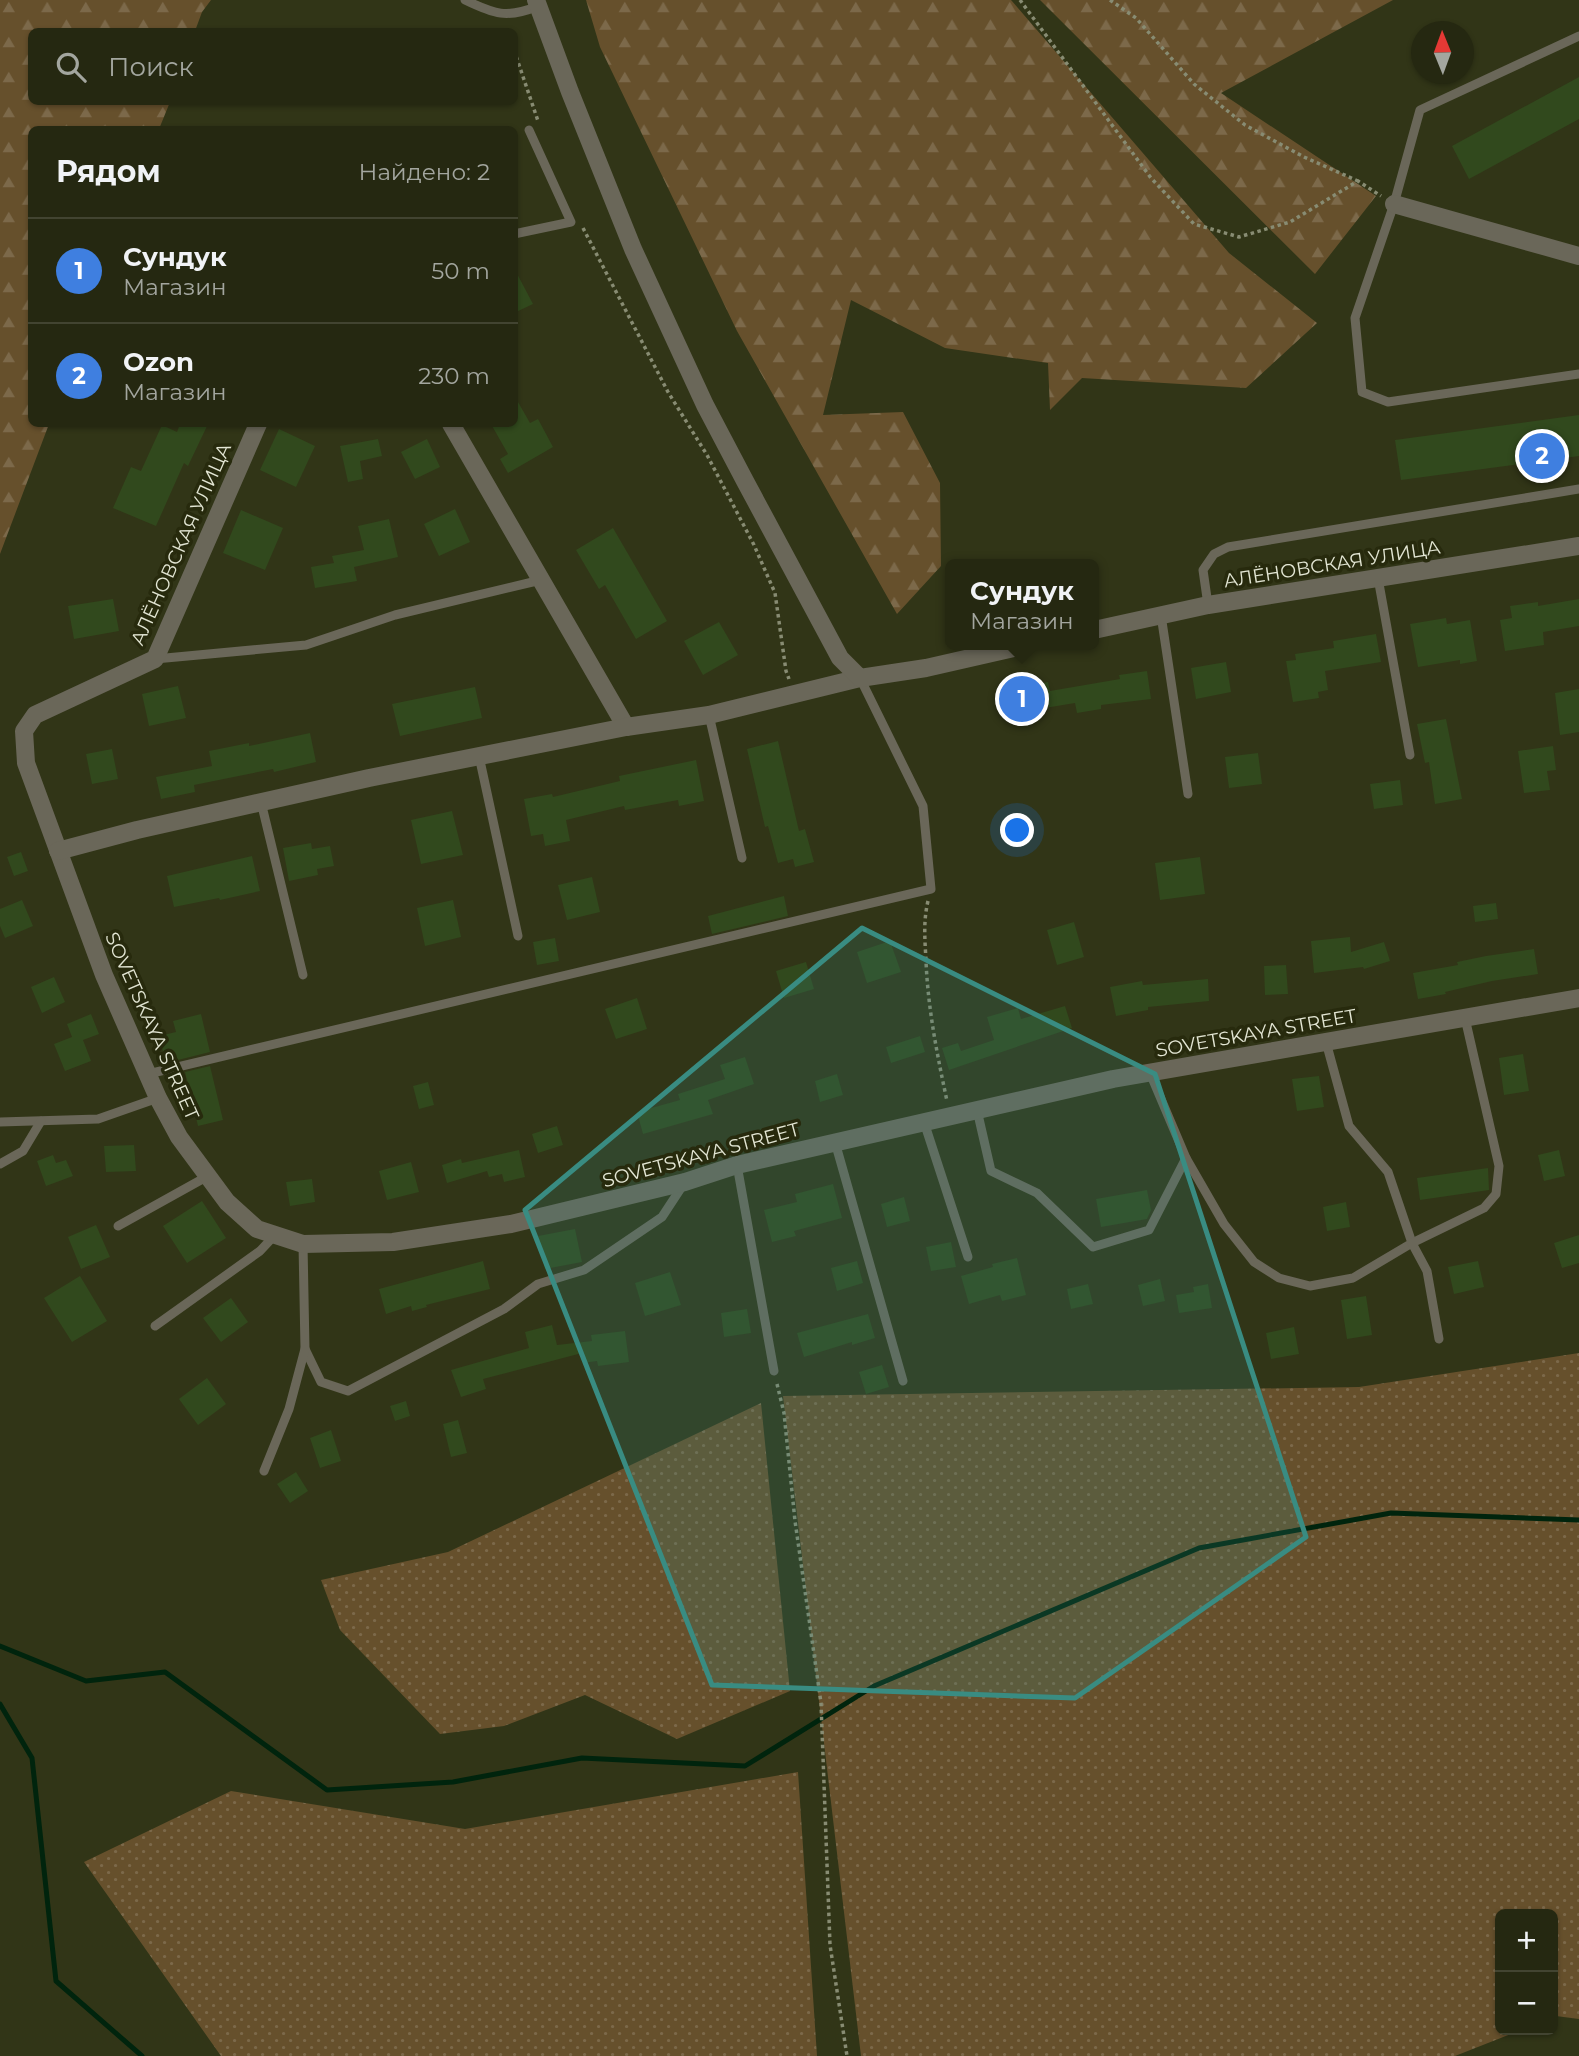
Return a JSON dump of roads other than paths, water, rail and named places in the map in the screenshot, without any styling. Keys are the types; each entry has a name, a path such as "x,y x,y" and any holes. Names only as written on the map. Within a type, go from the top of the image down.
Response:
{"street":[{"path":"537,3 628,238 705,405 840,657 860,678"},
{"path":"1394,204 1579,256"},
{"name":"АЛЁНОВСКАЯ УЛИЦА","path":"58,851 26,763 24,731 35,715 155,659 257,427"},
{"path":"453,427 626,727"},
{"name":"АЛЁНОВСКАЯ УЛИЦА","path":"1099,629 1208,606 1579,546"},
{"path":"58,851 137,830 369,778 626,727 709,715 860,678 926,668 1005,650"},
{"name":"SOVETSKAYA STREET","path":"58,851 104,975 158,1098 179,1137 227,1202 257,1229 303,1244 393,1242 511,1224 685,1182 737,1165 1150,1073 1579,998"}],"lane":[{"path":"465,0 490,12 518,14 537,3"},
{"path":"1579,36 1420,110 1394,204 1355,318 1362,392 1388,402 1579,374"},
{"path":"518,233 571,222 529,130"},
{"path":"1208,606 1203,570 1214,554 1228,547 1579,489"},
{"path":"1378,578 1410,755"},
{"path":"155,659 306,645 394,615 541,580"},
{"path":"1161,615 1188,794"},
{"path":"148,1074 931,889 923,806 860,678"},
{"path":"709,715 742,858"},
{"path":"479,756 518,936"},
{"path":"261,802 303,975"},
{"path":"1150,1073 1186,1158 1224,1224 1254,1262 1279,1278 1310,1286 1353,1278 1412,1244 1484,1208 1496,1195 1499,1166 1465,1018"},
{"path":"1325,1042 1349,1126 1388,1172 1412,1244 1427,1270 1439,1339"},
{"path":"0,1122 98,1119 158,1098"},
{"path":"977,1110 991,1171 1037,1193 1093,1247 1149,1230 1186,1158"},
{"path":"0,1164 23,1151 41,1121"},
{"path":"924,1122 968,1257"},
{"path":"835,1142 903,1381"},
{"path":"737,1165 774,1371"},
{"path":"118,1226 208,1176"},
{"path":"305,1349 321,1382 348,1391 504,1309 538,1284 584,1270 662,1217 685,1182"},
{"path":"155,1326 260,1251 274,1236"},
{"path":"264,1471 289,1409 305,1349 303,1244"}],"waterway":[{"path":"0,1646 86,1681 165,1672 327,1790 453,1782 582,1758 745,1766 874,1686 1199,1548 1391,1513 1579,1520"},
{"path":"0,1704 32,1758 56,1981 142,2056"}],"place":[{"name":"Ozon","path":"1542,456"},
{"name":"Сундук","path":"1022,699"}]}
